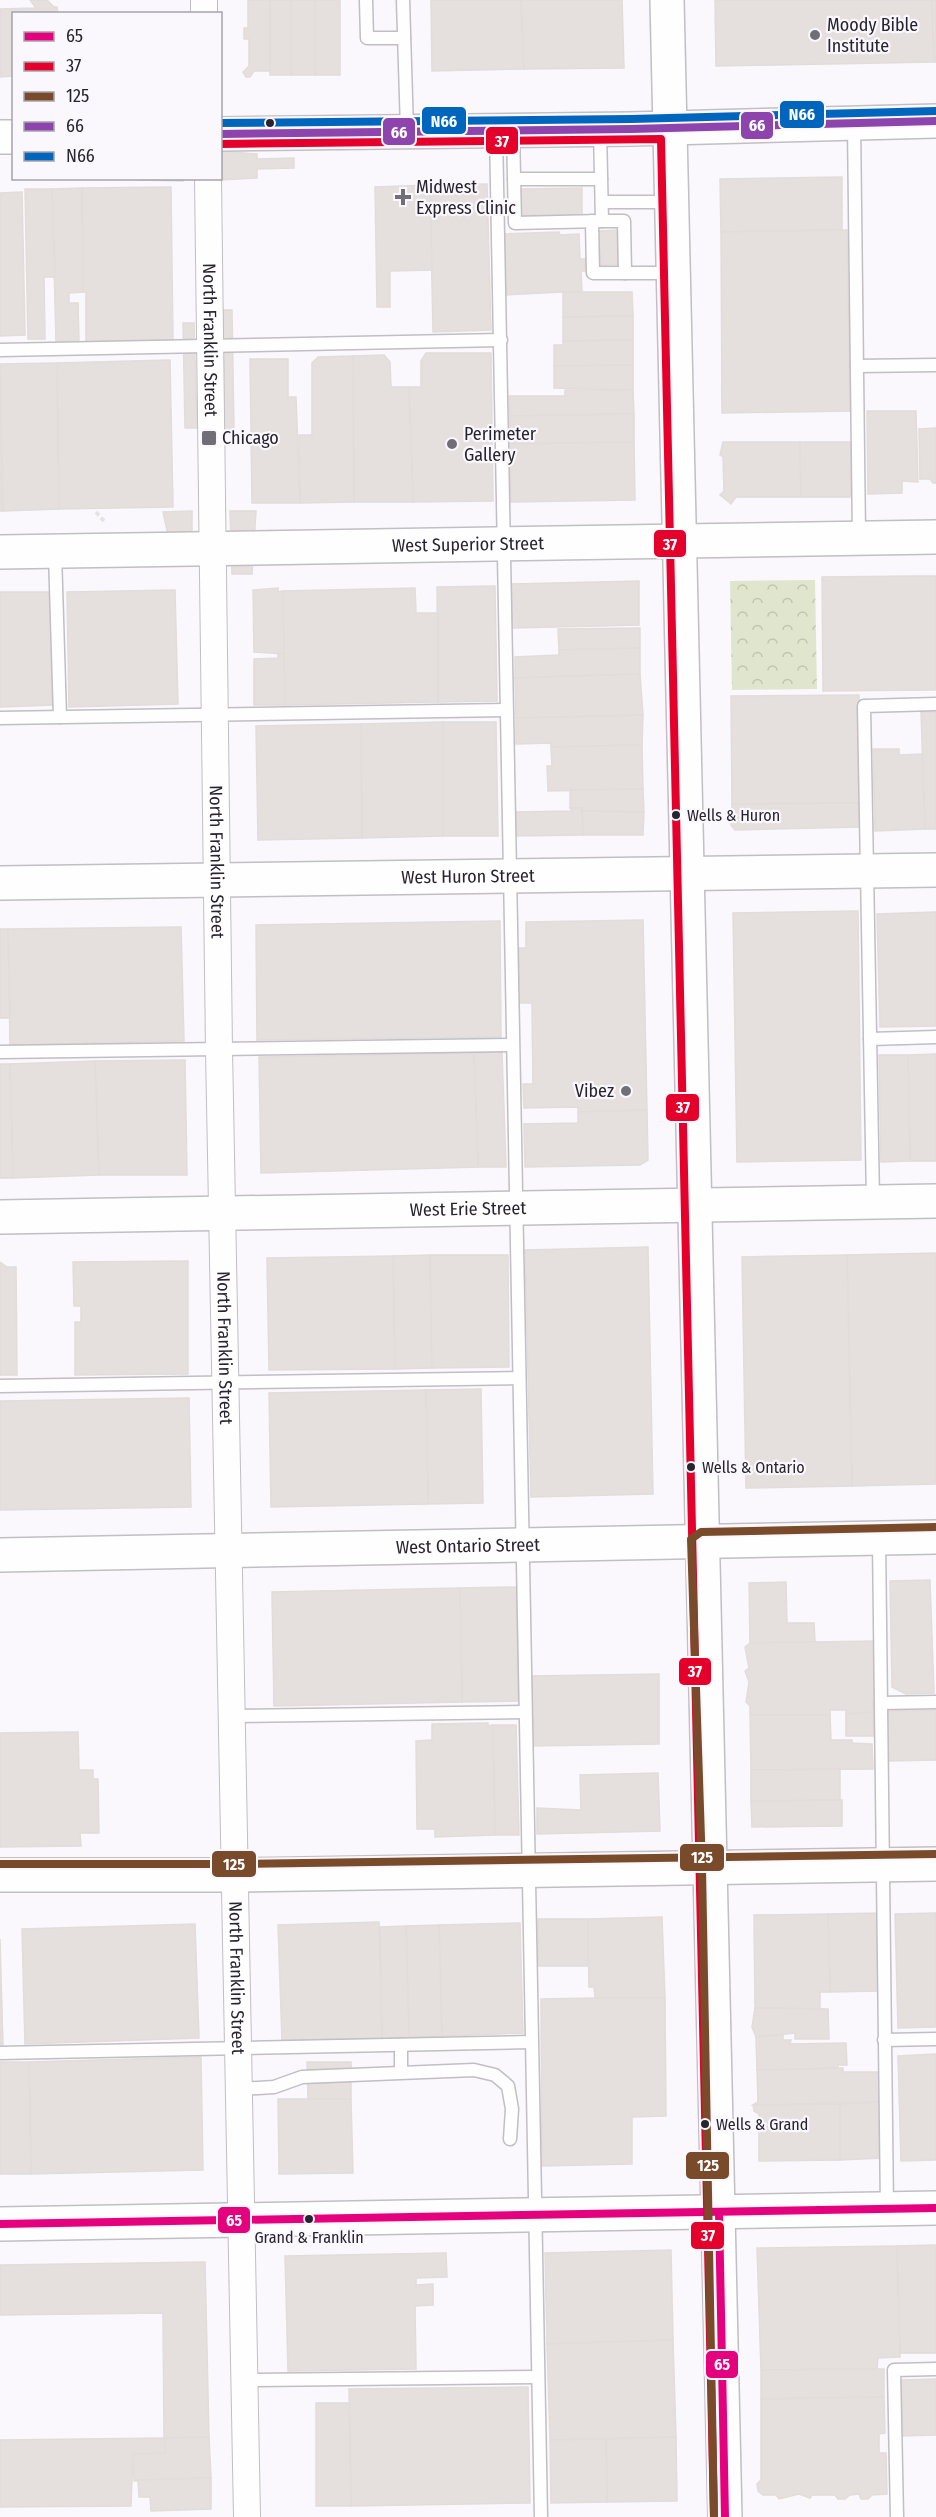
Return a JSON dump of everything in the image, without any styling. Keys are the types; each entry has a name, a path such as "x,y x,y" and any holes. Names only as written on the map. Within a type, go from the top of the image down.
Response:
{"main road":[{"path":"667,0 701,1542 712,1868 725,2517"},
{"path":"222,134 671,128 936,121"},
{"name":"West Superior Street","path":"0,552 936,537"},
{"name":"West Huron Street","path":"0,883 217,882 936,870"},
{"name":"West Erie Street","path":"0,1217 936,1201"},
{"name":"West Ontario Street","path":"0,1555 936,1537"},
{"path":"0,1875 235,1875 936,1864"},
{"path":"0,2223 936,2208"}],"street":[{"name":"North Franklin Street","path":"208,180 219,1050 247,2517"}],"lane":[{"path":"366,0 367,38 404,38"},
{"path":"403,0 407,131"},
{"path":"854,123 859,538"},
{"path":"600,129 602,202 597,221 593,273 674,273"},
{"path":"504,130 514,179 515,223 536,219 624,221 625,273"},
{"path":"504,130 501,340 502,544 541,2517"},
{"path":"514,179 535,184 562,184 601,179"},
{"path":"602,202 672,201"},
{"path":"0,350 501,340"},
{"path":"857,366 936,365"},
{"path":"55,551 60,717"},
{"path":"873,1202 864,706 936,704"},
{"path":"0,718 506,710"},
{"path":"870,1039 936,1037"},
{"path":"0,1052 512,1045"},
{"path":"0,1386 519,1378"},
{"path":"879,1538 887,2209"},
{"path":"881,1703 936,1702"},
{"path":"232,1716 525,1712"},
{"path":"884,2040 936,2039"},
{"path":"0,2054 531,2042"},
{"path":"401,2045 401,2072"},
{"path":"239,2089 274,2087 302,2077 474,2070 495,2074 508,2086 512,2109 510,2139"},
{"path":"897,2517 894,2370 936,2369"},
{"path":"245,2380 538,2377"}],"path":[{"path":"96,512 107,525"}],"green space":[{"path":"815,580 817,689 732,690 730,581"}],"building":[{"path":"30,0 47,0 57,7 58,12 12,12 12,76 0,77 0,9 36,8"},
{"path":"248,0 270,0 270,71 254,71 250,77 246,77 243,72 249,66 249,39 244,39 244,28 248,28"},
{"path":"270,0 291,0 291,75 270,75"},
{"path":"291,0 315,0 315,75 291,75"},
{"path":"315,0 340,0 340,75 315,75"},
{"path":"431,0 521,0 524,69 432,71"},
{"path":"521,0 622,0 624,68 524,69"},
{"name":"Moody Bible Institute","path":"715,0 932,0 934,62 716,66"},
{"path":"932,0 936,0 936,62 934,62"},
{"path":"222,151 257,154 257,159 294,158 294,168 257,169 257,178 222,180"},
{"path":"842,177 842,230 721,232 720,179"},
{"path":"487,184 491,330 433,332 430,185"},
{"path":"430,185 432,270 390,271 390,307 377,307 375,187"},
{"path":"171,187 173,343 86,343 82,188"},
{"path":"82,188 83,292 69,293 69,303 78,303 79,340 56,341 52,189"},
{"path":"582,188 582,215 520,216 520,189"},
{"path":"25,189 52,189 55,277 44,277 45,339 28,339"},
{"path":"22,192 25,335 0,336 0,193"},
{"path":"620,230 621,264 599,265 597,231"},
{"path":"847,230 850,411 722,413 721,232"},
{"path":"559,232 560,235 579,234 580,259 586,259 586,271 581,271 582,291 504,295 502,234"},
{"path":"563,292 632,292 633,316 563,317"},
{"path":"220,310 232,310 234,434 222,434"},
{"path":"633,316 633,340 563,341 563,317"},
{"path":"183,323 194,323 197,428 185,428"},
{"path":"633,340 633,365 554,366 554,345 563,345 563,341"},
{"name":"Perimeter Gallery","path":"426,353 491,353 493,501 413,502 409,387 421,387 421,361"},
{"path":"384,355 390,362 391,387 409,387 413,502 354,502 353,356"},
{"path":"353,356 354,502 300,503 299,435 312,435 312,363 318,357"},
{"path":"250,359 288,359 288,397 296,397 300,503 252,503"},
{"path":"170,360 173,507 59,509 57,363"},
{"path":"57,363 59,509 3,511 0,364"},
{"path":"633,365 633,390 554,388 554,366"},
{"path":"0,375 3,511 0,511"},
{"path":"565,390 633,390 634,414 510,416 509,396 565,396"},
{"path":"867,411 916,411 918,482 902,481 902,493 868,494"},
{"path":"634,414 634,442 510,444 510,416"},
{"path":"936,428 936,483 933,483 930,479 920,479 919,429"},
{"path":"634,442 635,500 511,502 510,444"},
{"path":"723,442 800,442 801,497 736,497 731,504 720,495 724,491 723,457 720,455"},
{"path":"800,442 851,442 851,497 801,497"},
{"path":"192,511 192,537 170,544 163,512"},
{"path":"230,511 256,511 252,574 232,574"},
{"path":"936,576 936,690 823,691 822,577"},
{"path":"639,581 639,625 512,628 511,584"},
{"path":"495,586 497,701 438,702 437,587"},
{"path":"278,588 278,592 283,591 284,654 254,652 253,590"},
{"path":"415,588 416,613 438,613 438,702 285,705 283,591"},
{"path":"175,590 178,704 69,707 67,592"},
{"path":"0,592 52,592 54,705 0,707"},
{"path":"640,628 640,648 559,650 558,629"},
{"path":"640,648 640,674 515,678 515,657 559,655 559,650"},
{"path":"278,653 284,654 285,705 254,705 254,659 278,658"},
{"path":"640,674 643,715 516,718 515,678"},
{"path":"859,695 861,803 732,804 731,696"},
{"path":"921,712 936,712 936,829 925,829"},
{"path":"643,715 642,745 551,747 551,743 516,744 516,718"},
{"path":"443,722 443,836 362,838 361,724"},
{"path":"443,722 496,722 498,836 443,836"},
{"path":"361,724 362,838 258,840 256,726"},
{"path":"642,745 643,789 548,791 547,766 552,766 551,747"},
{"path":"873,749 899,749 899,755 922,754 925,829 875,831"},
{"path":"643,789 644,812 582,811 582,808 570,808 570,790"},
{"path":"861,803 861,827 735,830 731,825 732,804"},
{"path":"570,808 582,808 583,835 515,836 515,812 572,811"},
{"path":"582,811 644,812 643,835 583,835"},
{"path":"858,911 861,1160 737,1162 733,913"},
{"path":"936,912 936,1026 880,1027 877,914"},
{"path":"643,920 647,1110 578,1112 578,1107 524,1108 523,1084 533,1084 532,1003 519,1003 519,948 526,948 526,922"},
{"path":"500,921 501,1037 257,1040 256,925"},
{"path":"181,927 184,1041 10,1045 8,929"},
{"path":"0,929 8,929 10,1018 0,1018"},
{"path":"502,1052 506,1167 478,1167 474,1053"},
{"path":"474,1053 478,1167 261,1173 259,1057"},
{"path":"936,1054 936,1161 910,1161 908,1055"},
{"path":"879,1055 908,1055 910,1161 881,1162"},
{"path":"185,1060 187,1175 99,1175 95,1061"},
{"path":"95,1061 99,1175 13,1178 10,1064"},
{"path":"0,1064 10,1064 13,1178 0,1178"},
{"path":"647,1110 648,1160 640,1165 525,1167 524,1124 578,1123 578,1112"},
{"path":"648,1247 653,1494 531,1497 525,1250"},
{"path":"936,1253 936,1484 852,1486 847,1255"},
{"path":"430,1255 432,1368 395,1369 393,1256"},
{"path":"430,1255 508,1255 509,1367 432,1368"},
{"path":"847,1255 852,1486 746,1488 742,1257"},
{"path":"393,1256 395,1369 269,1370 267,1258"},
{"path":"188,1261 188,1374 75,1375 75,1322 81,1322 81,1306 74,1306 73,1262"},
{"path":"0,1262 7,1267 16,1267 17,1375 0,1375"},
{"path":"481,1389 483,1503 428,1504 426,1390"},
{"path":"426,1390 428,1504 271,1507 269,1393"},
{"path":"189,1398 191,1507 0,1510 0,1401"},
{"path":"930,1580 934,1693 906,1694 892,1687 890,1581"},
{"path":"786,1582 787,1623 814,1623 815,1642 750,1643 749,1583"},
{"path":"516,1587 518,1701 462,1702 460,1588"},
{"path":"460,1588 462,1702 274,1706 272,1592"},
{"path":"875,1641 876,1704 873,1704 873,1712 846,1714 846,1710 830,1710 830,1715 750,1715 750,1706 746,1702 749,1682 745,1671 749,1668 745,1647 750,1643"},
{"path":"659,1674 659,1744 531,1746 530,1676"},
{"path":"936,1710 936,1760 888,1761 887,1711"},
{"path":"873,1712 874,1736 846,1736 846,1714"},
{"path":"750,1715 830,1715 831,1740 852,1740 852,1743 872,1744 873,1769 751,1770"},
{"path":"488,1723 488,1726 493,1725 495,1835 435,1837 435,1829 417,1829 416,1741 432,1740 432,1724"},
{"path":"493,1725 516,1725 519,1835 495,1835"},
{"path":"78,1732 79,1770 93,1770 93,1779 98,1779 99,1833 80,1833 81,1846 0,1847 0,1733"},
{"path":"840,1769 840,1800 751,1801 751,1770"},
{"path":"658,1773 660,1831 537,1834 537,1808 581,1810 580,1775"},
{"path":"842,1800 842,1826 752,1827 751,1801"},
{"path":"879,1913 879,1991 830,1992 828,1914"},
{"path":"936,1913 936,2027 898,2028 895,1914"},
{"path":"828,1914 830,1992 820,1992 820,2009 755,2008 754,1915"},
{"path":"662,1917 665,1998 595,1998 594,1987 589,1987 588,1919"},
{"path":"538,1919 588,1919 588,1966 538,1966"},
{"path":"379,1922 382,2038 282,2040 278,1925"},
{"path":"520,1923 523,2033 442,2036 439,1925"},
{"path":"195,1924 199,2038 25,2044 22,1929"},
{"path":"439,1925 442,2036 409,2037 406,1926"},
{"path":"406,1926 409,2037 382,2038 380,1927"},
{"path":"0,1939 3,2045 0,2045"},
{"path":"665,1998 666,2116 632,2117 632,2164 542,2166 541,1999"},
{"path":"755,2008 828,2009 829,2039 795,2039 795,2033 756,2037 752,2027"},
{"path":"783,2035 783,2040 791,2040 790,2044 846,2043 847,2065 838,2065 838,2068 757,2070 756,2037"},
{"path":"936,2054 936,2160 901,2161 898,2056"},
{"path":"201,2057 203,2170 31,2174 29,2062"},
{"path":"0,2062 29,2062 31,2174 0,2174"},
{"path":"307,2062 351,2062 351,2099 308,2099"},
{"path":"843,2068 843,2072 882,2072 882,2102 753,2105 758,2102 757,2070"},
{"path":"278,2099 351,2099 353,2173 279,2174"},
{"path":"882,2102 883,2158 840,2160 840,2104"},
{"path":"840,2104 840,2160 759,2161 759,2114 754,2111 753,2105"},
{"path":"936,2245 936,2353 900,2353 897,2246"},
{"path":"897,2246 900,2357 878,2358 877,2369 761,2370 757,2248"},
{"path":"671,2250 673,2340 547,2344 545,2253"},
{"path":"446,2253 447,2277 416,2278 416,2285 433,2284 433,2305 415,2306 416,2369 288,2371 285,2256"},
{"path":"205,2262 209,2437 164,2438 163,2313 0,2315 0,2265"},
{"path":"673,2340 676,2437 550,2440 547,2344"},
{"path":"884,2369 884,2397 761,2399 761,2370"},
{"path":"936,2379 936,2435 902,2436 901,2380"},
{"path":"528,2387 530,2503 351,2506 349,2389"},
{"path":"884,2397 885,2433 879,2434 879,2453 886,2453 887,2494 872,2495 868,2499 861,2499 859,2494 838,2499 835,2495 812,2495 810,2498 799,2494 779,2499 776,2495 763,2495 758,2491 757,2484 761,2480 761,2399"},
{"path":"316,2403 349,2403 351,2506 316,2506"},
{"path":"209,2437 211,2478 134,2481 133,2454 165,2453 164,2438"},
{"path":"676,2437 677,2501 607,2502 606,2439"},
{"path":"164,2438 165,2453 133,2454 131,2506 0,2507 0,2440"},
{"path":"606,2439 607,2502 551,2503 550,2440"},
{"path":"211,2478 211,2509 151,2511 150,2497 139,2497 138,2480"}],"transit line":[{"name":"N66","path":"222,123 631,119 936,111"},
{"name":"66","path":"222,134 631,129 936,121"},
{"name":"37","path":"222,144 661,139 714,2517"},
{"name":"125","path":"714,2517 702,1868 691,1539 701,1532 936,1527"},
{"name":"125","path":"0,1864 235,1864 936,1854"},
{"name":"65","path":"0,2224 936,2208"},
{"name":"65","path":"719,2212 725,2517"}],"place":[{"name":"Moody Bible Institute","path":"815,35"},
{"name":"Midwest Express Clinic","path":"403,197"},
{"name":"Chicago","path":"209,438"},
{"name":"Perimeter Gallery","path":"452,444"},
{"name":"Wells & Huron","path":"676,815"},
{"name":"Vibez","path":"626,1091"},
{"name":"Wells & Ontario","path":"691,1467"},
{"name":"Wells & Grand","path":"705,2124"},
{"name":"Grand & Franklin","path":"309,2219"}]}
